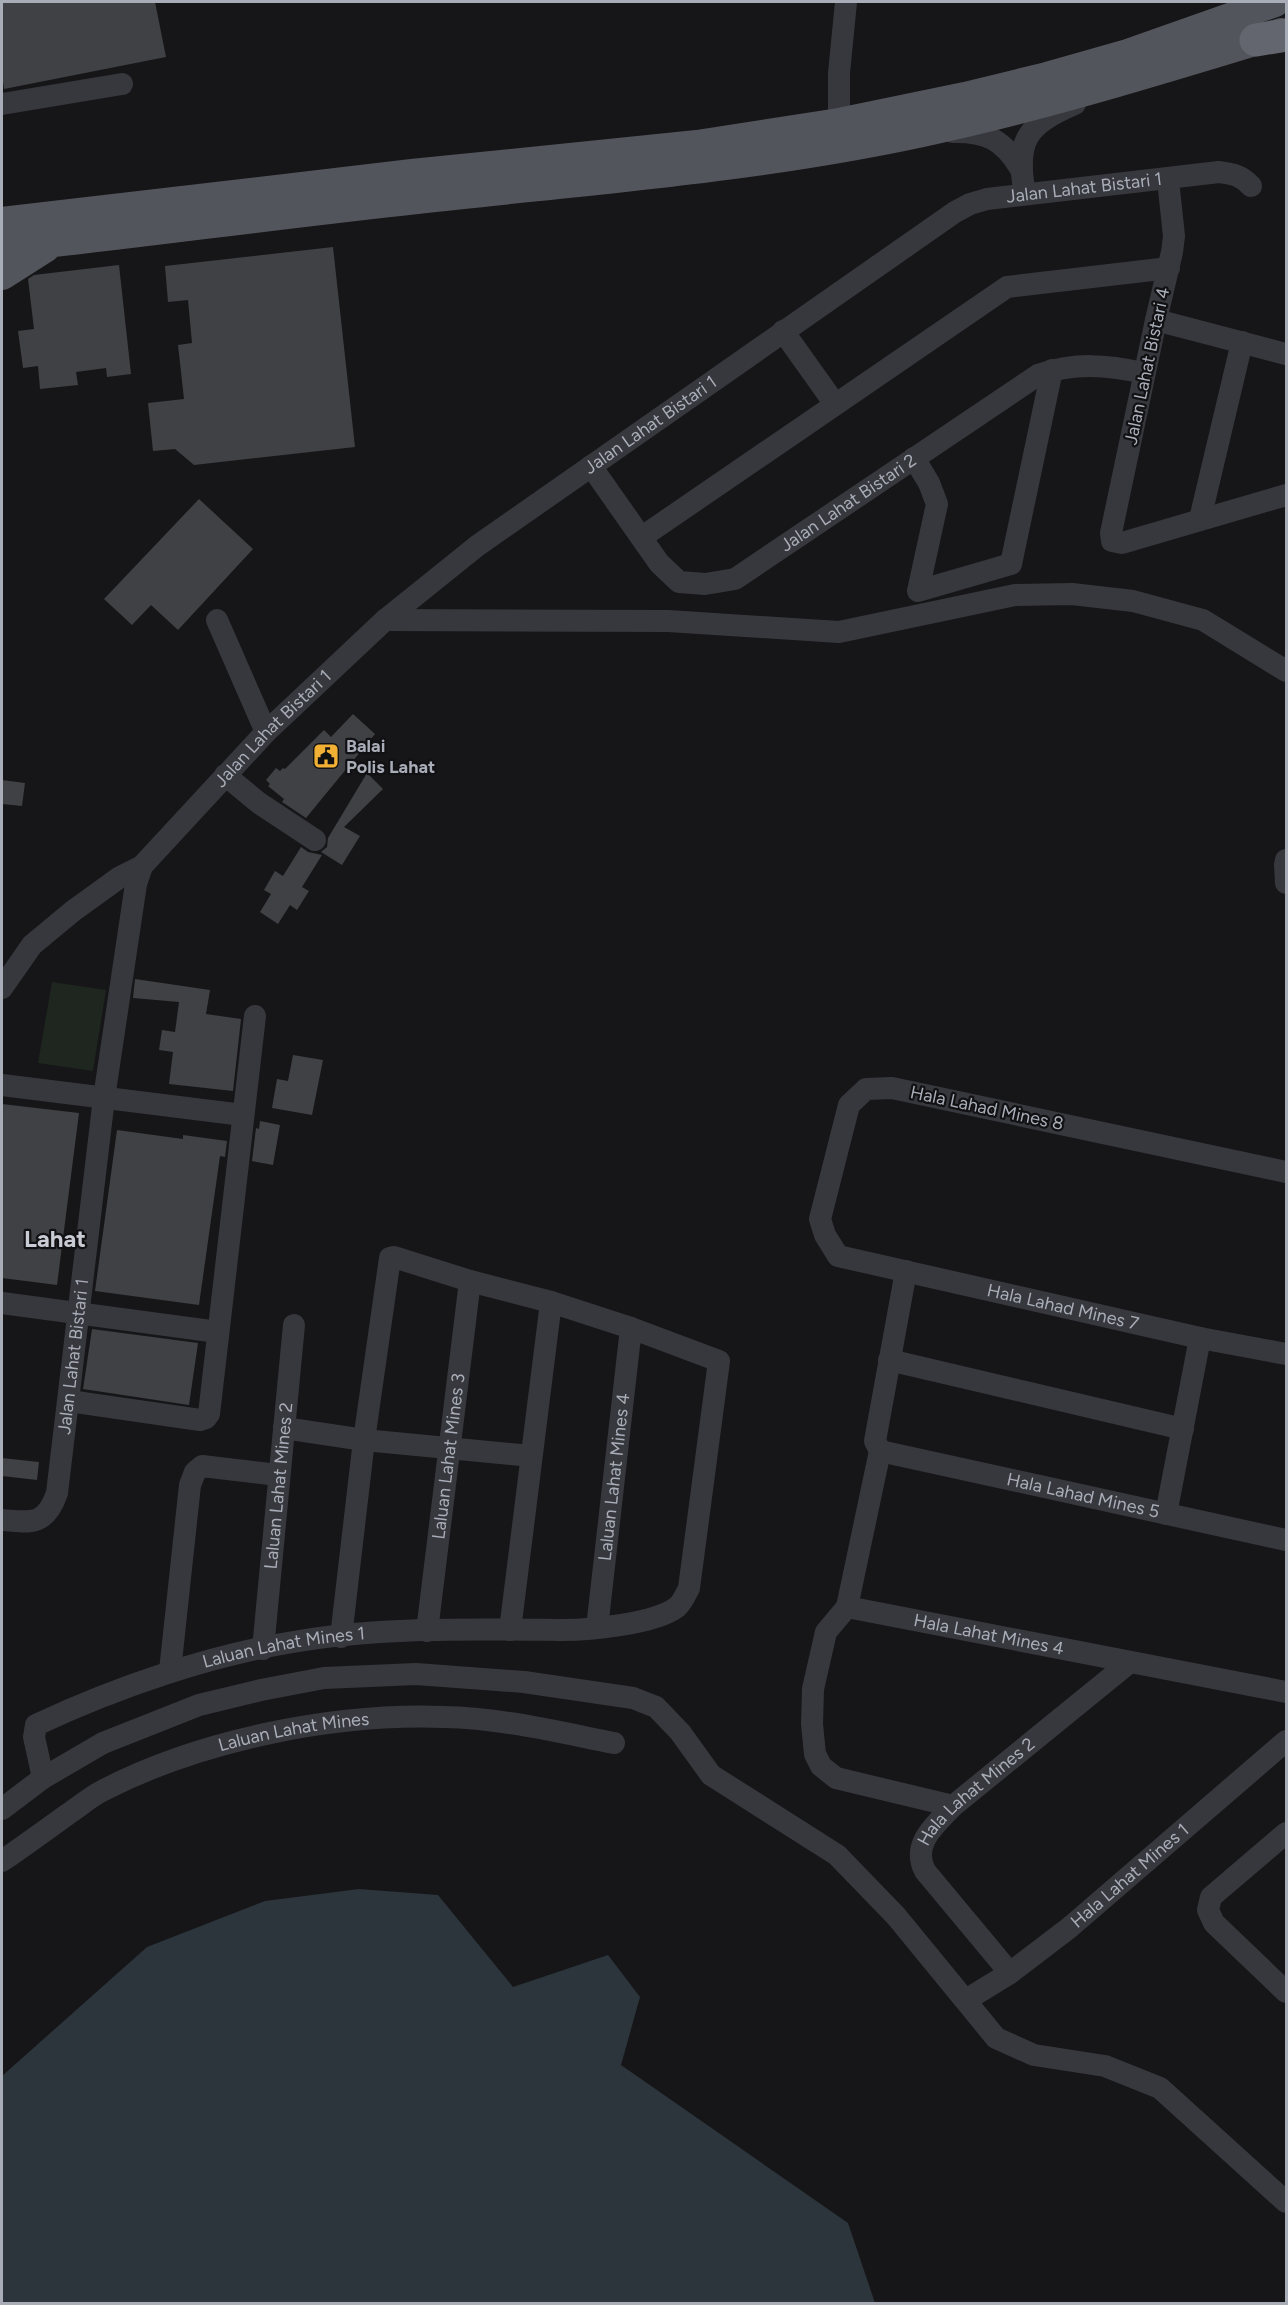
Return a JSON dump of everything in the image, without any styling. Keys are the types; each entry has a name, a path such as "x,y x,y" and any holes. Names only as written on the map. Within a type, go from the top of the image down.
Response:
{"main road":[{"path":"2,248 48,230 412,174 698,145 839,123 965,98 1047,77 1139,50 1275,2"},
{"path":"2,222 48,230 415,199 673,172 840,148 921,133 1040,105 1276,36"},
{"path":"2,204 48,230"},
{"path":"2,275 48,230"}],"street":[{"path":"839,123 839,73 846,2"},
{"path":"1025,194 1020,168 1023,148 1035,125 1066,108 1136,78"},
{"path":"2,104 122,84"},
{"path":"921,133 983,134 1010,151 1020,168"},
{"name":"Jalan Lahat Bistari 1","path":"2,988 32,945 73,911 120,877 142,866 266,732 385,620 477,546 783,331 970,204 987,199 1025,194 1168,180 1219,172 1235,174 1251,186"},
{"name":"Jalan Lahat Bistari 4","path":"1168,180 1174,236 1169,268 1144,373 1112,541 1122,543 1200,519"},
{"path":"642,537 1007,287 1169,268"},
{"path":"1156,320 1287,354"},
{"path":"783,331 836,404"},
{"path":"1242,342 1200,519 1287,495"},
{"name":"Jalan Lahat Bistari 2","path":"591,466 659,562 680,582 705,584 735,579 1025,383 1052,370 1107,365 1144,373"},
{"path":"914,458 929,483 937,504 918,591 1011,564 1052,370"},
{"path":"385,620 668,621 839,632 1015,595 1072,594 1133,601 1203,620 1287,671"},
{"path":"217,620 266,732"},
{"path":"225,775 259,803 315,840"},
{"path":"1287,860 1285,865 1287,883"},
{"name":"Jalan Lahat Bistari 1","path":"2,1520 26,1523 39,1520 52,1509 57,1493 104,1098 136,884 142,866"},
{"path":"69,1401 200,1420 209,1414 255,1016"},
{"path":"2,1085 243,1115"},
{"name":"Hala Lahad Mines 8","path":"838,1256 825,1235 820,1219 849,1105 866,1089 892,1088 1287,1172"},
{"name":"Hala Lahad Mines 7","path":"838,1256 1200,1338 1287,1354"},
{"path":"341,1637 364,1440 390,1258 394,1257 470,1281 551,1302 631,1328"},
{"path":"906,1271 875,1441 880,1452 847,1607 826,1632 813,1689 812,1725 815,1754 821,1766 836,1778 952,1806"},
{"name":"Laluan Lahat Mines 3","path":"427,1631 470,1281"},
{"path":"510,1630 551,1302"},
{"path":"2,1303 219,1332"},
{"name":"Laluan Lahat Mines 2","path":"263,1649 294,1325"},
{"name":"Laluan Lahat Mines 4","path":"597,1628 631,1328"},
{"name":"Laluan Lahat Mines 1","path":"43,1778 33,1737 36,1725 170,1671 298,1641 384,1632 597,1628 649,1619 677,1607 689,1588 719,1361 631,1328"},
{"path":"1167,1514 1200,1338"},
{"path":"889,1360 1183,1429"},
{"path":"284,1428 364,1440 531,1456"},
{"name":"Hala Lahad Mines 5","path":"880,1452 1287,1540"},
{"path":"170,1671 189,1485 195,1472 202,1466 279,1475"},
{"name":"Hala Lahat Mines 4","path":"847,1607 1287,1692"},
{"name":"Hala Lahat Mines 2","path":"1010,1973 925,1871 920,1861 920,1847 931,1828 952,1806 1130,1662"},
{"path":"2,1809 43,1778 103,1743 199,1705 324,1678 416,1674 524,1682 633,1698 656,1707 680,1732 711,1775 837,1855 896,1916 996,2038 1034,2055 1105,2066 1160,2088 1287,2202"},
{"name":"Laluan Lahat Mines","path":"2,1862 99,1792 141,1773 185,1756 317,1723 444,1716 526,1726 614,1743"},
{"name":"Hala Lahat Mines 1","path":"966,2000 1010,1973 1069,1928 1287,1741"},
{"path":"1287,1833 1211,1897 1208,1910 1214,1923 1287,1992"}],"shaded area":[{"path":"52,982 106,990 93,1071 38,1063"},
{"path":"359,1889 438,1895 513,1987 608,1955 640,1997 621,2065 848,2223 875,2303 2,2303 2,2076 147,1947 265,1901"}],"building":[{"path":"2,2 155,2 166,57 4,89"},
{"path":"333,247 355,447 194,465 175,449 153,451 148,403 184,399 178,345 192,343 188,300 168,302 165,266"},
{"path":"119,265 131,374 107,377 106,368 76,372 78,385 40,389 38,366 23,368 18,331 34,329 28,279 34,275"},
{"path":"199,499 253,549 178,630 151,605 132,625 104,599"},
{"path":"353,714 375,734 306,818 282,802 284,799 268,786 270,784 266,780 276,768 280,771 285,769 324,730 331,737"},
{"path":"367,773 383,789 344,827 360,836 342,865 321,852 327,847 328,838"},
{"path":"2,780 25,783 22,806 2,804"},
{"path":"301,847 308,852 322,855 302,887 309,891 297,910 290,905 278,924 260,912 271,894 264,890 275,871 283,876"},
{"path":"135,979 210,990 206,1014 241,1019 233,1091 169,1084 173,1052 159,1050 162,1030 175,1032 179,1002 133,998"},
{"path":"293,1055 323,1060 312,1115 272,1108 277,1079 288,1081"},
{"path":"2,1104 79,1113 57,1285 2,1278"},
{"path":"260,1121 280,1125 273,1165 252,1161 256,1128 259,1129"},
{"path":"117,1130 183,1139 183,1135 227,1141 225,1157 220,1156 199,1305 95,1291"},
{"path":"92,1329 198,1343 189,1405 83,1389"},
{"path":"2,1458 39,1462 37,1480 2,1476"}],"place":[{"name":"Balai Polis Lahat","path":"326,756"}],"district":[{"name":"Lahat","path":"55,1238"}]}
